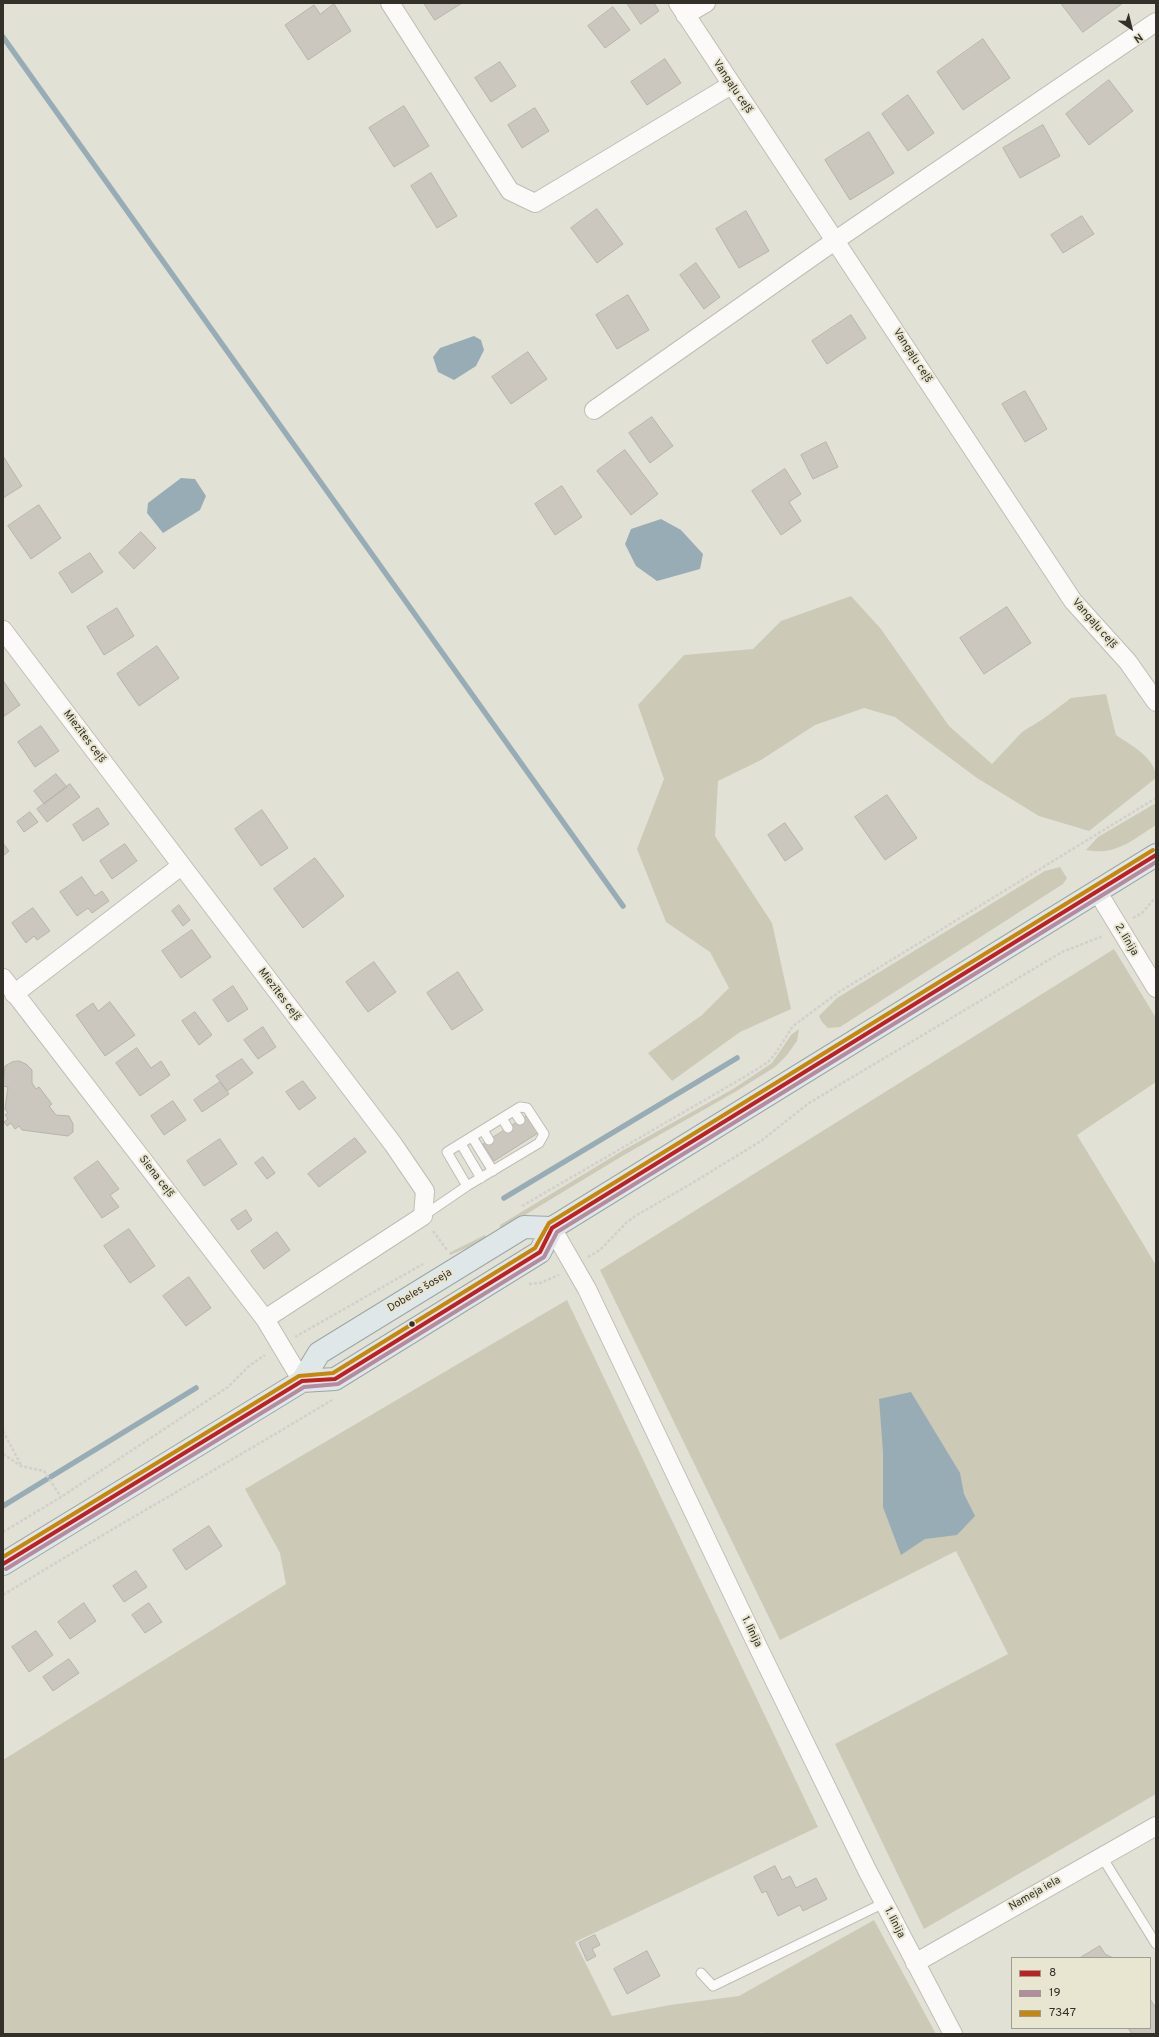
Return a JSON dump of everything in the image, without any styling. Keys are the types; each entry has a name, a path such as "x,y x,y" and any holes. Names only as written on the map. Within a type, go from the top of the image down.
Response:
{"main road":[{"path":"552,1228 1156,855"},
{"name":"Dobeles šoseja","path":"3,1564 302,1381 319,1353 524,1227 552,1228 540,1252 335,1379 302,1381"}],"street":[{"path":"390,3 510,191 535,203 731,85"},
{"path":"681,9 706,3"},
{"name":"Vangaļu ceļš","path":"681,9 836,240 1073,601 1128,662 1156,702"},
{"path":"594,410 836,240 1156,22"},
{"name":"Miezītes ceļš","path":"3,630 393,1144 425,1192 423,1216"},
{"path":"14,994 181,866"},
{"name":"2. līnija","path":"1097,892 1156,988"},
{"name":"Siena ceļš","path":"3,978 265,1319 302,1381"},
{"path":"265,1319 423,1216"},
{"name":"1. līnija","path":"552,1228 587,1289 754,1640 884,1903 953,2034"},
{"name":"Nameja iela","path":"915,1963 1156,1826"}],"lane":[{"path":"423,1216 467,1186 493,1171 501,1161 533,1141 539,1143 544,1134 527,1108 520,1107 447,1152 467,1186"},
{"path":"514,1111 520,1120"},
{"path":"502,1118 508,1128"},
{"path":"483,1130 489,1140"},
{"path":"472,1137 493,1171"},
{"path":"461,1144 481,1178"},
{"path":"1102,1857 1156,1944"},
{"path":"701,1973 713,1986 884,1903"}],"path":[{"path":"520,1208 768,1062 793,1026 839,992 1156,798"},
{"path":"423,1216 447,1250"},
{"path":"441,1254 454,1246"},
{"path":"3,1532 228,1387 250,1366 281,1346 355,1304 404,1273 429,1261"},
{"path":"3,1431 22,1466"},
{"path":"3,1454 22,1466 44,1471 61,1496"}],"shaded area":[{"path":"851,596 881,629 949,726 992,764 1022,732 1043,719 1071,698 1106,694 1116,735 1147,758 1152,764 1156,778 1089,831 1039,816 977,778 895,717 864,708 815,725 761,760 718,781 715,836 772,923 791,1009 740,1032 672,1081 648,1053 702,1015 729,988 710,952 666,922 637,849 664,779 638,705 684,655 753,649 781,621"},
{"path":"1156,803 1156,825 1115,849 1106,851 1086,850 1098,837"},
{"path":"1060,867 1067,878 1063,884 840,1027 828,1028 822,1022 819,1016 837,998 1045,871"},
{"path":"1114,949 1156,1018 1156,1082 1077,1135 1156,1265 1156,1794 924,1929 835,1744 1008,1654 956,1551 780,1640 600,1270"},
{"path":"799,1029 797,1041 787,1055 775,1067 735,1092 624,1155 500,1230 500,1225 622,1151 733,1089 772,1063 791,1035"},
{"path":"485,1235 487,1239 450,1255 449,1253"},
{"path":"567,1300 818,1827 575,1942 612,2016 670,2005 739,1996 874,1920 936,2034 763,2034 762,2032 759,2034 3,2034 3,1760 286,1584 280,1553 245,1489"}],"water":[{"path":"474,336 481,340 484,350 476,366 454,380 438,372 433,357 440,348"},
{"path":"181,478 195,479 206,496 200,510 163,533 147,513 148,503"},
{"path":"661,519 681,530 703,554 700,569 657,581 636,566 625,544 631,529"},
{"path":"911,1392 960,1473 964,1494 975,1516 957,1535 925,1539 901,1555 883,1507 883,1452 879,1399"}],"building":[{"path":"424,3 462,3 435,20"},
{"path":"627,3 654,3 659,11 641,24"},
{"path":"1061,3 1123,3 1083,32"},
{"path":"334,4 351,31 308,60 285,25 314,5 320,14"},
{"path":"613,7 630,30 605,48 588,26"},
{"path":"983,39 1010,78 963,110 937,72"},
{"path":"665,59 681,83 647,105 631,82"},
{"path":"500,62 516,86 491,102 475,78"},
{"path":"1109,80 1133,111 1089,145 1066,114"},
{"path":"908,95 934,133 908,151 882,114"},
{"path":"404,106 429,146 394,167 369,128"},
{"path":"535,108 549,131 522,148 508,125"},
{"path":"1043,125 1060,156 1020,178 1003,148"},
{"path":"869,132 894,173 850,200 825,160"},
{"path":"431,173 457,216 437,228 411,186"},
{"path":"597,209 623,244 597,263 571,228"},
{"path":"746,211 769,251 739,268 716,229"},
{"path":"1082,216 1094,234 1063,253 1051,235"},
{"path":"696,263 720,297 704,309 680,275"},
{"path":"628,295 649,330 617,349 596,315"},
{"path":"851,315 866,338 827,364 812,341"},
{"path":"528,352 547,379 511,404 492,377"},
{"path":"1025,391 1047,429 1025,442 1002,404"},
{"path":"652,417 673,446 650,463 629,433"},
{"path":"826,442 838,467 813,479 801,455"},
{"path":"625,450 658,494 631,515 597,471"},
{"path":"3,456 22,486 3,498"},
{"path":"785,469 801,494 789,502 801,521 781,535 752,491"},
{"path":"562,486 582,517 555,535 535,504"},
{"path":"39,505 61,538 31,559 8,526"},
{"path":"141,532 156,548 134,569 119,553"},
{"path":"90,553 103,572 72,593 59,573"},
{"path":"1007,607 1031,643 984,674 960,638"},
{"path":"117,608 134,636 104,655 87,627"},
{"path":"157,646 179,678 139,706 117,674"},
{"path":"4,682 20,705 3,717 3,683"},
{"path":"41,726 59,751 35,767 18,742"},
{"path":"56,774 67,787 44,804 34,791"},
{"path":"70,784 80,797 47,822 37,809"},
{"path":"887,795 917,838 885,860 855,817"},
{"path":"98,808 109,824 83,841 73,825"},
{"path":"262,810 288,848 261,866 235,829"},
{"path":"30,812 38,822 24,832 17,822"},
{"path":"785,823 803,849 785,861 768,835"},
{"path":"3,843 9,851 3,856"},
{"path":"125,844 137,861 112,879 100,861"},
{"path":"315,858 344,896 303,928 274,889"},
{"path":"82,877 95,896 102,891 109,901 92,913 88,908 77,916 60,892"},
{"path":"179,905 190,920 183,926 172,911"},
{"path":"33,908 50,931 37,940 34,936 26,943 12,923"},
{"path":"192,930 211,957 181,978 162,951"},
{"path":"374,962 396,992 368,1012 346,982"},
{"path":"458,972 483,1010 452,1030 427,993"},
{"path":"233,986 248,1009 228,1022 213,1000"},
{"path":"110,1002 135,1035 105,1056 76,1015 93,1003 98,1011"},
{"path":"195,1012 212,1035 199,1045 182,1021"},
{"path":"263,1027 276,1047 258,1059 244,1040"},
{"path":"137,1048 151,1068 161,1061 170,1075 140,1096 116,1063"},
{"path":"242,1059 253,1073 227,1091 216,1076"},
{"path":"19,1061 26,1064 32,1070 32,1083 36,1089 39,1087 52,1104 49,1106 56,1115 69,1116 73,1124 73,1132 68,1136 22,1130 19,1126 15,1129 11,1123 7,1126 4,1122 8,1119 5,1115 8,1113 5,1109 8,1087 3,1086 5,1066 12,1062"},
{"path":"303,1081 316,1098 299,1110 286,1092"},
{"path":"220,1082 229,1094 202,1112 194,1100"},
{"path":"173,1101 186,1120 164,1135 151,1116"},
{"path":"527,1116 538,1133 494,1161 483,1144"},
{"path":"355,1138 366,1152 319,1187 308,1174"},
{"path":"220,1139 237,1164 204,1186 187,1161"},
{"path":"263,1157 275,1173 267,1179 255,1163"},
{"path":"98,1161 119,1189 110,1195 119,1207 102,1218 74,1178"},
{"path":"246,1210 252,1220 238,1230 231,1220"},
{"path":"129,1229 155,1266 130,1283 104,1246"},
{"path":"277,1232 290,1250 264,1269 251,1251"},
{"path":"189,1277 211,1308 186,1326 163,1296"},
{"path":"209,1526 222,1546 186,1570 173,1550"},
{"path":"136,1571 147,1587 124,1602 113,1586"},
{"path":"84,1603 96,1621 70,1639 58,1622"},
{"path":"149,1603 162,1622 145,1633 132,1615"},
{"path":"36,1631 53,1655 29,1672 12,1647"},
{"path":"69,1659 79,1673 53,1691 43,1677"},
{"path":"775,1866 782,1880 790,1876 796,1888 816,1878 827,1899 803,1911 800,1905 778,1916 766,1891 762,1893 754,1877"},
{"path":"595,1935 600,1945 592,1949 596,1956 587,1961 579,1943"},
{"path":"1100,1946 1105,1954 1111,1957 1082,1957"},
{"path":"647,1951 660,1976 627,1994 614,1969"},
{"path":"1151,2000 1156,2008 1156,2034 1132,2034 1129,2029 1151,2029"}],"waterway":[{"path":"3,37 623,906"},
{"path":"504,1198 737,1058"},
{"path":"3,1506 196,1388"}],"transit line":[{"name":"7347","path":"3,1557 299,1376 333,1373 535,1248 549,1223 1153,850"},
{"name":"8","path":"3,1564 302,1381 335,1379 540,1252 552,1228 1156,855"},
{"name":"19","path":"6,1569 304,1387 338,1384 544,1257 557,1232 1156,862"}]}
